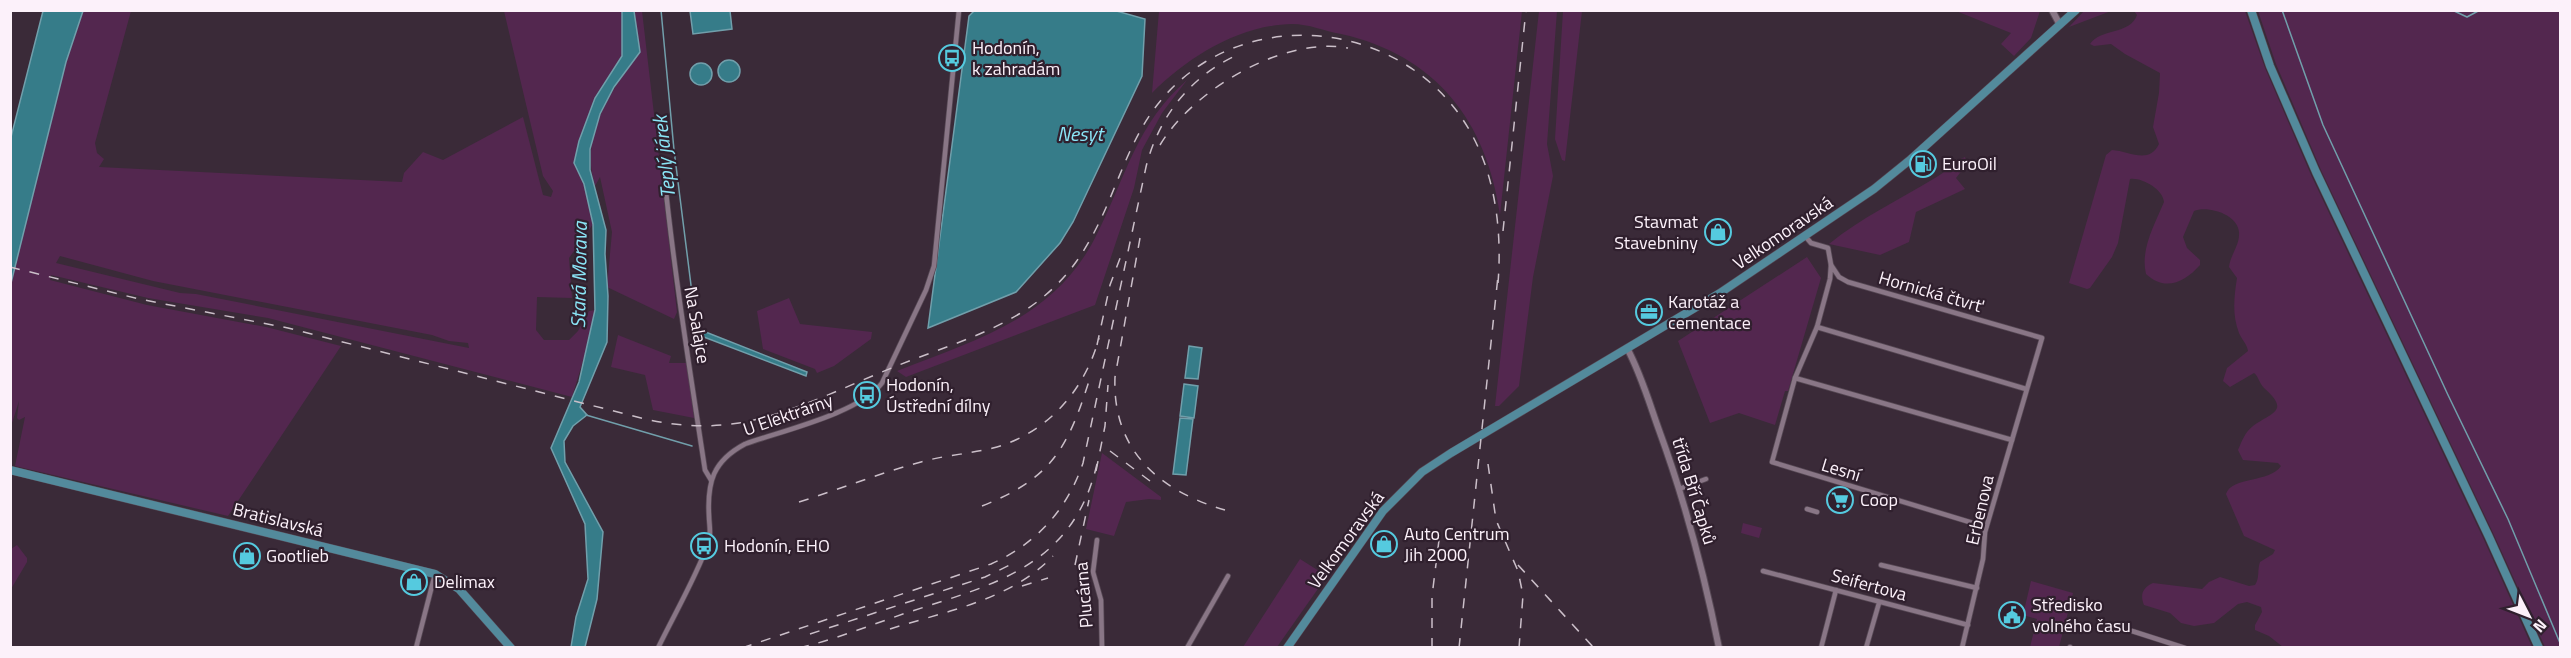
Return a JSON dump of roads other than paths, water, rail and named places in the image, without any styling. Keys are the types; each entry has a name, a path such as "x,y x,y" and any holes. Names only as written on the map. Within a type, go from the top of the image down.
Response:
{"main road":[{"name":"Velkomoravská","path":"1287,648 1389,504 1422,472 1494,426 1720,293 1896,172 2076,10"},
{"path":"2252,10 2270,66 2316,172 2489,537 2539,648"},
{"name":"Bratislavská","path":"10,470 435,574 459,589 511,648"}],"street":[{"name":"U Elektrárny","path":"658,648 710,541 708,498 711,480 720,463 732,450 745,444 853,407 870,396 882,383 926,290 934,266 959,10"},
{"path":"2052,10 2060,25"},
{"name":"Na Salajce","path":"664,173 676,282 685,327 705,470 711,480"},
{"path":"1805,236 1811,243 1828,248 1831,265 1830,279 1817,327 1796,378 2012,440"},
{"path":"1830,279 1839,276 1831,265"},
{"name":"Hornická čtvrť","path":"1839,276 1848,282 2042,338 2012,440"},
{"path":"1817,327 2026,388"},
{"name":"třída Bří Čapků","path":"1627,348 1645,390 1679,489 1701,564 1719,648"},
{"name":"Lesní","path":"1796,378 1772,462 1986,528"},
{"name":"Erbenova","path":"1962,648 1977,588 1986,528 2012,440"},
{"name":"třída Bří Čapků","path":"1679,489 1706,479"},
{"path":"1807,509 1817,512"},
{"name":"Plucárna","path":"1097,540 1093,572 1101,600 1102,648"},
{"path":"1881,565 1977,588"},
{"name":"Seifertova","path":"1763,571 1968,625"},
{"path":"416,648 435,574"},
{"path":"1187,647 1228,576"},
{"path":"1821,648 1836,590"},
{"path":"1866,647 1879,603"},
{"path":"2132,631 2185,648"}],"water":[{"name":"Nesyt","path":"975,10 1113,10 1145,19 1142,76 1073,222 1060,243 1016,292 928,328 969,16"},
{"path":"43,11 83,11 66,62 11,283 11,137"},
{"path":"622,11 634,11 640,52 614,87 600,114 590,149 590,170 606,230 607,342 580,407 587,415 573,426 564,441 565,462 603,532 597,599 585,647 571,647 576,617 588,579 585,524 551,448 579,382 595,310 593,224 584,184 574,163 579,141 595,98 622,56"},
{"path":"690,11 730,11 732,29 693,34"},
{"path":"725,60 733,60 740,67 740,75 733,82 725,82 718,75 718,67"},
{"path":"697,63 705,63 712,70 712,78 705,85 697,85 690,78 690,70"},
{"path":"698,329 807,372 806,376 696,334"},
{"path":"1189,346 1202,348 1198,379 1185,378"},
{"path":"1184,384 1198,386 1194,418 1180,416"},
{"path":"1180,418 1193,419 1186,475 1173,474"}],"waterway":[{"name":"Teplý járek","path":"661,10 674,150 693,301"},
{"path":"2282,10 2323,125 2508,519 2560,643"},
{"path":"2452,10 2467,17 2480,10"},
{"path":"586,415 692,446"}],"railway":[{"path":"1503,231 1526,10"},
{"path":"10,267 139,299 288,328 645,419 692,425 739,423 779,413 818,399 974,336 1027,309 1057,284 1076,262 1106,209 1141,130 1157,105 1178,83 1205,62 1240,45 1278,37 1316,36 1353,42 1388,55 1421,75 1449,101 1480,150 1492,187 1498,225 1498,283"},
{"path":"1160,145 1194,105 1242,71 1296,50 1323,46 1348,48"},
{"path":"742,648 991,564 1022,546 1048,524 1068,496 1083,463 1151,149 1177,102 1202,77 1233,57"},
{"path":"1140,238 1115,377 1116,403 1122,426 1131,446 1144,464 1160,479 1201,502 1225,510"},
{"path":"1097,345 1110,285 1122,253"},
{"path":"1459,648 1498,276"},
{"path":"799,502 921,462 993,448 1030,432 1047,421 1074,392 1093,357 1099,338"},
{"path":"982,506 1026,484 1054,457 1074,423 1090,378"},
{"path":"1096,471 1105,426 1108,385"},
{"path":"1110,451 1158,487"},
{"path":"799,648 841,636 971,591 1000,580 1026,566 1050,548 1070,526 1086,498 1097,464"},
{"path":"1488,464 1496,520 1518,571 1523,595 1519,648"},
{"path":"1075,565 1089,500"},
{"path":"1432,648 1432,596 1439,540"},
{"path":"890,629 955,610 998,594 1036,571 1053,556"},
{"path":"810,634 985,577 1016,562"},
{"path":"1518,565 1594,648"},
{"path":"1022,586 1048,578"}],"place":[{"name":"Hodonín, k zahradám","path":"952,58"},
{"name":"EuroOil","path":"1923,164"},
{"name":"Stavmat Stavebniny","path":"1718,232"},
{"name":"Karotáž a cementace","path":"1649,312"},
{"name":"Hodonín, Ústřední dílny","path":"867,395"},
{"name":"Coop","path":"1840,500"},
{"name":"Auto Centrum Jih 2000","path":"1384,544"},
{"name":"Hodonín, EHO","path":"704,546"},
{"name":"Gootlieb","path":"247,556"},
{"name":"Delimax","path":"414,582"},
{"name":"Středisko volného času","path":"2012,615"}],"water label":[{"name":"Stará Morava","path":"579,275"}]}
